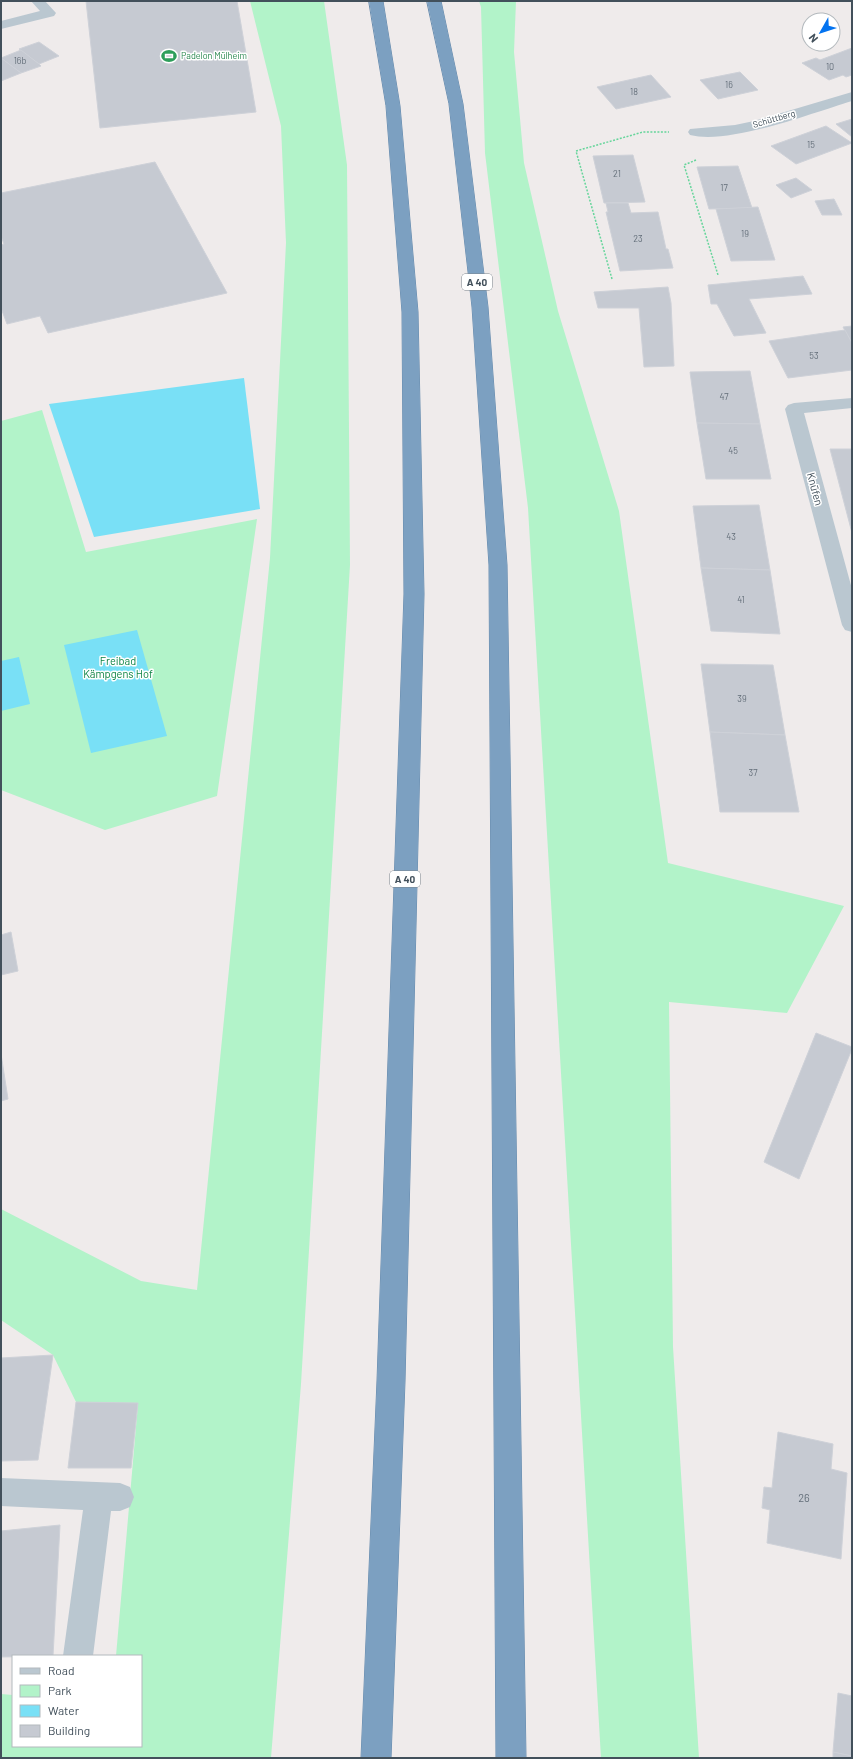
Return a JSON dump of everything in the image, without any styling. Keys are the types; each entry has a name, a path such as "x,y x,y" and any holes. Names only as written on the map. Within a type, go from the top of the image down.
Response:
{"highway":[{"name":"A 40","path":"376,1 393,106 410,312 414,594 391,1381 376,1758"},
{"name":"A 40","path":"434,1 456,104 480,307 498,565 511,1758"}],"street":[{"path":"1,24 49,13 38,1"},
{"name":"Schüttberg","path":"695,132 712,133 757,125 852,96"},
{"name":"Knüfen","path":"852,403 794,409 852,625"},
{"path":"1,1492 110,1497 78,1655"}],"path":[{"path":"612,279 576,151 643,132 695,132"},
{"path":"712,133 713,154 684,165 718,274"}],"green space":[{"path":"250,1 324,1 347,165 350,565 301,1384 271,1758 1,1758 1,1694 12,1695 12,1747 142,1747 142,1655 116,1655 138,1404 76,1402 53,1355 1,1320 1,1209 141,1281 197,1290 270,558 286,243 281,126"},
{"path":"479,1 516,1 514,52 524,163 558,311 619,511 668,863 844,906 787,1013 669,1002 673,1347 699,1758 601,1758 528,508 485,153 481,7"},
{"name":"Freibad Kämpgens Hof","path":"42,410 86,552 257,519 217,796 105,830 1,790 1,421"}],"water":[{"path":"244,378 260,509 94,537 49,404"},
{"path":"137,630 167,736 91,753 64,645"},
{"path":"19,657 30,704 1,711 1,661"}],"building":[{"name":"Padelon Mülheim","path":"86,1 237,1 256,112 100,128"},
{"path":"39,42 59,56 39,64 19,49"},
{"path":"852,48 852,75 846,77 843,75 829,80 802,63 816,58 820,60"},
{"path":"21,50 41,66 21,73 1,58"},
{"path":"1,58 21,73 1,81"},
{"path":"740,72 758,90 718,99 700,80"},
{"path":"651,75 671,97 616,109 597,87"},
{"path":"852,119 852,137 836,124"},
{"path":"826,126 852,143 796,164 771,146"},
{"path":"633,155 645,202 604,203 593,156"},
{"path":"155,162 227,293 48,333 40,316 7,324 1,308 1,245 4,244 1,236 1,193"},
{"path":"738,166 752,208 709,209 697,167"},
{"path":"796,178 812,190 791,198 776,185"},
{"path":"834,199 842,215 822,215 815,201"},
{"path":"606,203 628,203 631,213 658,212 666,249 668,249 673,268 620,271 606,212 608,212"},
{"path":"758,207 775,260 731,261 716,209"},
{"path":"803,276 812,294 749,299 766,333 734,336 717,304 711,304 708,285"},
{"path":"668,287 671,303 674,366 644,367 639,308 598,308 594,292"},
{"path":"852,326 852,343 843,327"},
{"path":"845,330 852,343 852,370 788,378 769,341"},
{"path":"750,371 760,424 697,423 690,372"},
{"path":"697,423 760,424 771,479 706,479"},
{"path":"830,449 852,449 852,533"},
{"path":"759,505 770,570 701,568 693,506"},
{"path":"701,568 770,570 780,634 711,631"},
{"path":"701,664 773,665 785,735 710,732"},
{"path":"710,732 785,735 799,812 720,812"},
{"path":"11,932 18,971 1,975 1,935"},
{"path":"816,1033 852,1047 852,1049 799,1179 764,1162"},
{"path":"1,1054 8,1099 1,1101"},
{"path":"53,1355 38,1460 1,1461 1,1358"},
{"path":"76,1402 138,1403 131,1468 68,1468"},
{"path":"778,1432 833,1444 831,1469 847,1473 841,1559 767,1543 770,1510 762,1508 764,1487 772,1488"},
{"path":"60,1525 53,1655 12,1655 12,1657 1,1657 1,1531"},
{"path":"838,1693 852,1696 852,1756 833,1752"},
{"path":"833,1752 852,1756 852,1758 833,1758"}],"place":[{"name":"Padelon Mülheim","path":"169,56"}]}
